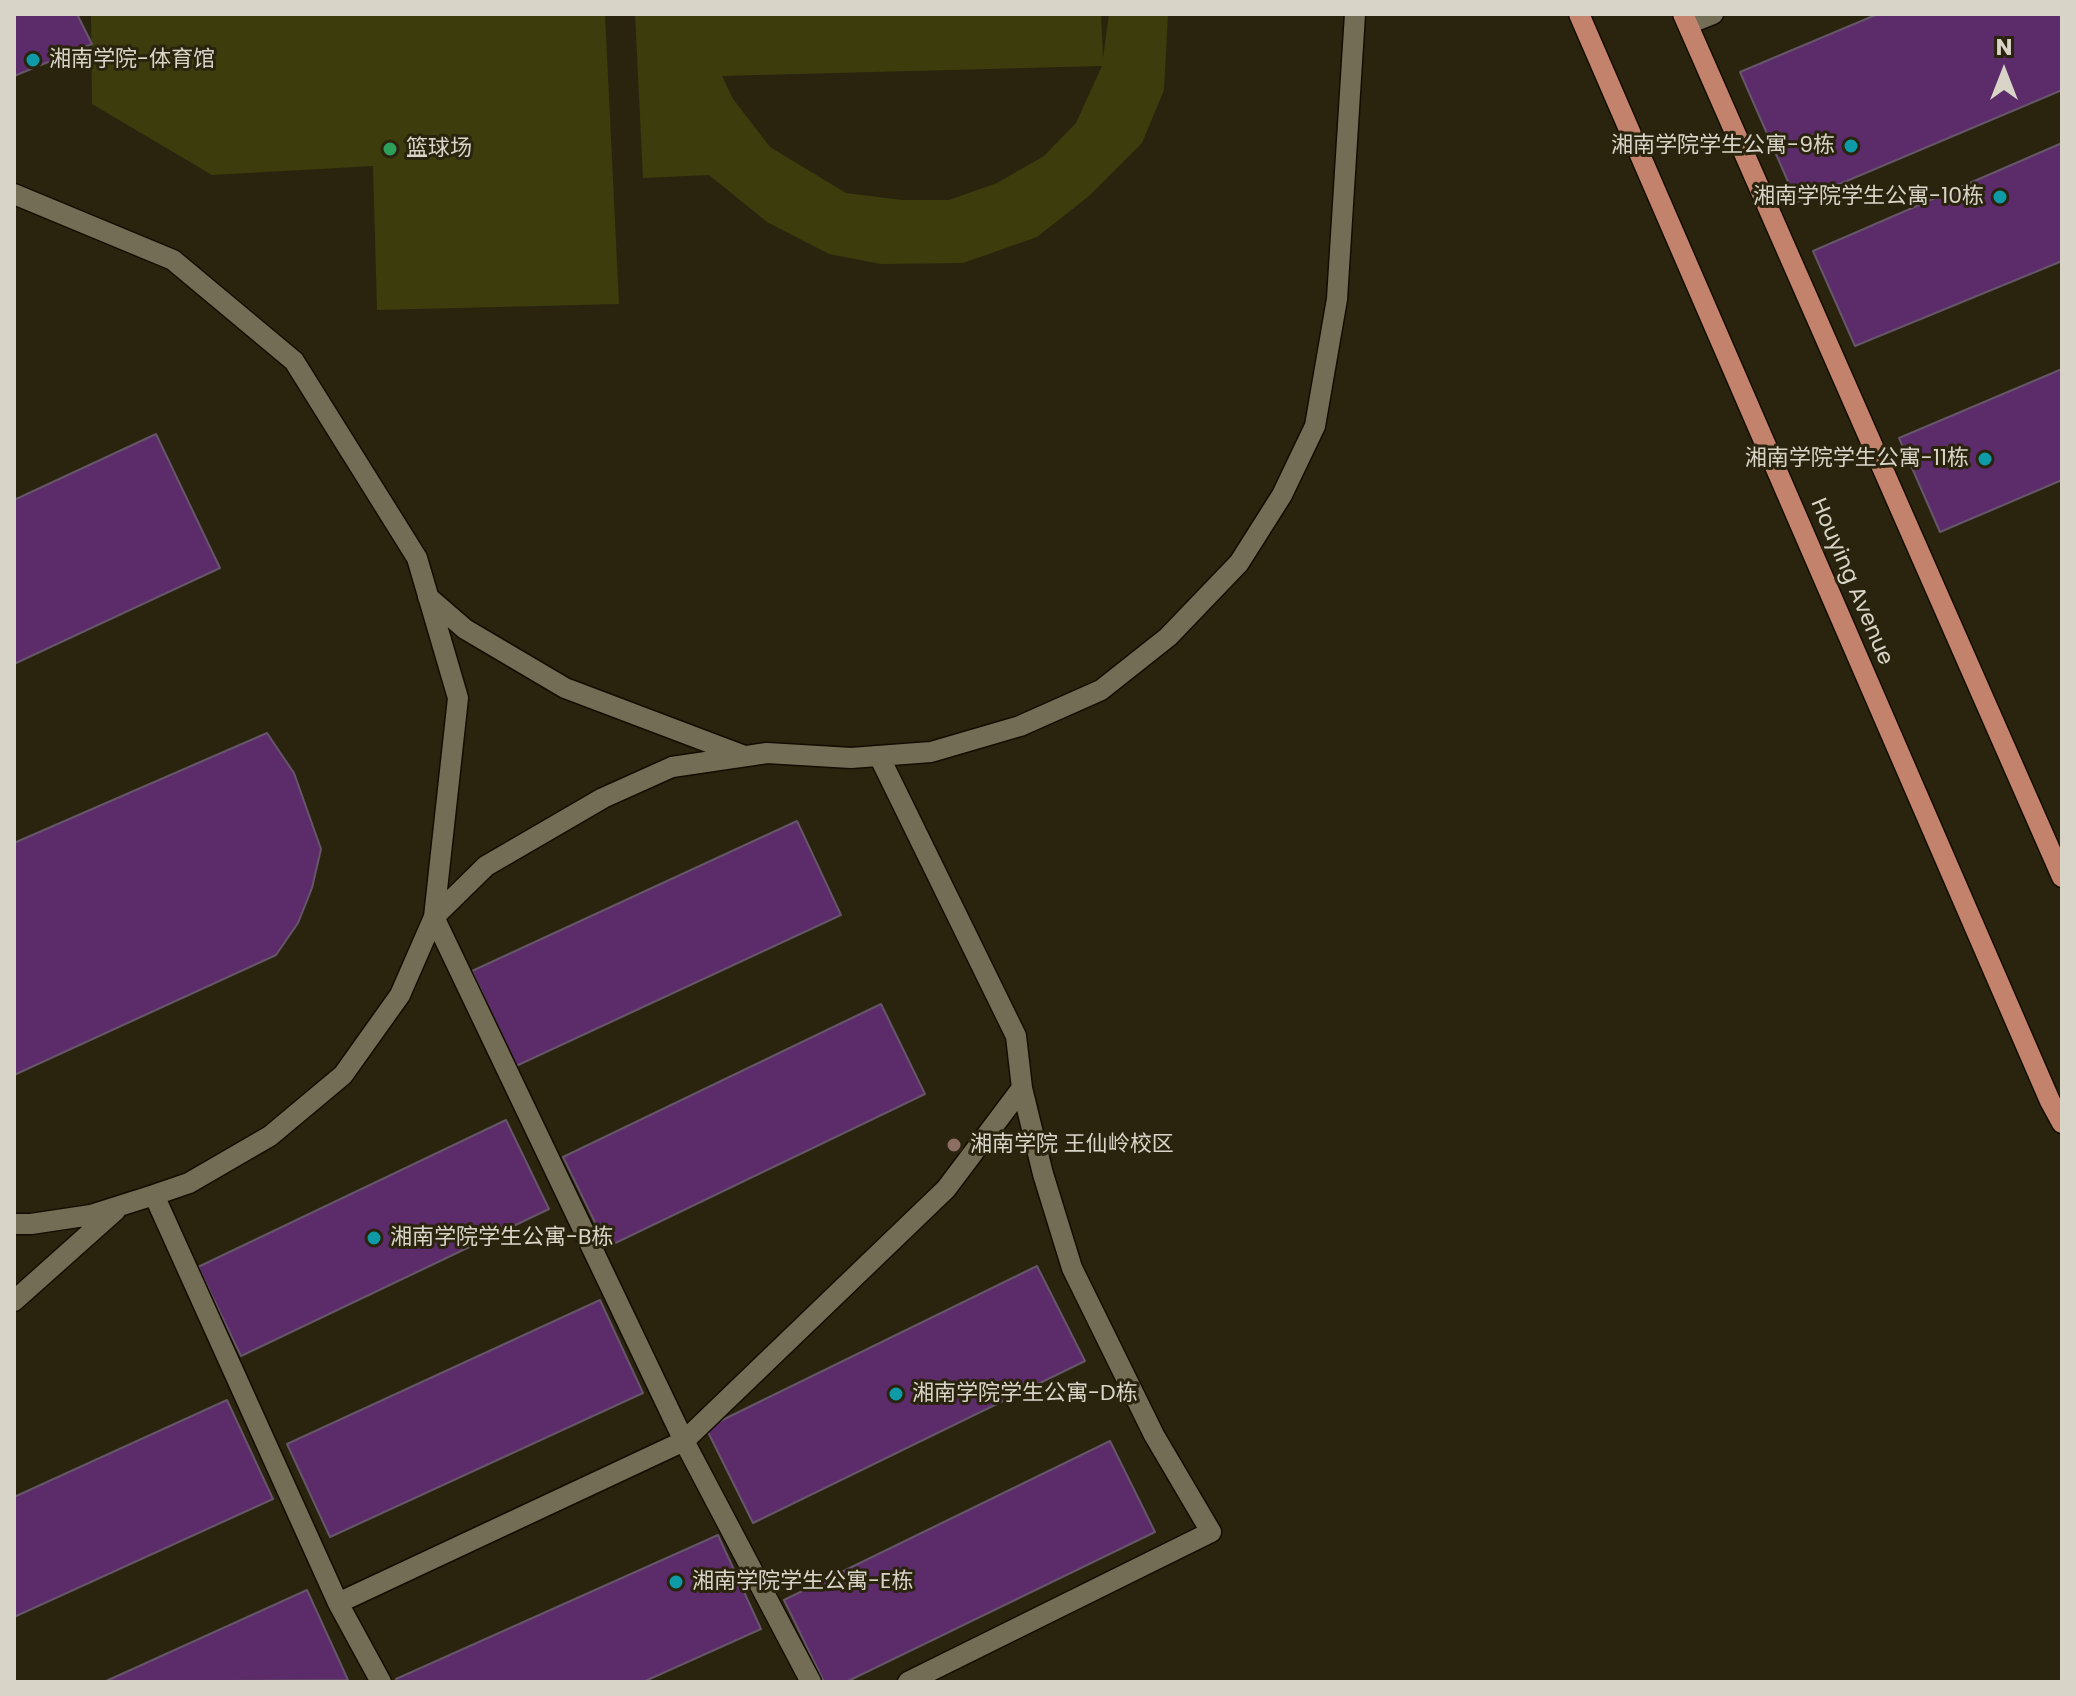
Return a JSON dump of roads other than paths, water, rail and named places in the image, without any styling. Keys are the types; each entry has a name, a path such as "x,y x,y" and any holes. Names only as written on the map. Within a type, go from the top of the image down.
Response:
{"main road":[{"name":"Houying Avenue","path":"1579,14 2062,1123"},
{"path":"1686,19 2062,877"}],"street":[{"path":"434,917 486,866 603,798 672,767 767,753 851,758 931,752 1020,726 1101,690 1168,637 1239,563 1275,507 1315,426 1337,299 1355,14"},
{"path":"1686,19 1713,14"},
{"path":"14,194 173,260 294,361 417,558 458,698 434,917 400,995 343,1075 270,1136 189,1183 91,1215 14,1224"},
{"path":"428,597 465,629 565,688 746,756"},
{"path":"879,756 1016,1036 1022,1088 1043,1174 1072,1268 1154,1435 1211,1532 908,1682"},
{"path":"434,917 684,1441 811,1682"},
{"path":"338,1603 684,1441 946,1189 1022,1088"},
{"path":"154,1195 338,1603 381,1682"},
{"path":"14,1301 121,1205"}],"place":[{"name":"湘南学院-体育馆","path":"33,60"},
{"name":"湘南学院学生公寓-9栋","path":"1851,146"},
{"name":"篮球场","path":"390,149"},
{"name":"湘南学院学生公寓-10栋","path":"2000,197"},
{"name":"湘南学院学生公寓-11栋","path":"1985,459"},
{"name":"湘南学院 王仙岭校区","path":"954,1145"},
{"name":"湘南学院学生公寓-B栋","path":"374,1238"},
{"name":"湘南学院学生公寓-D栋","path":"896,1394"},
{"name":"湘南学院学生公寓-E栋","path":"676,1582"}]}
